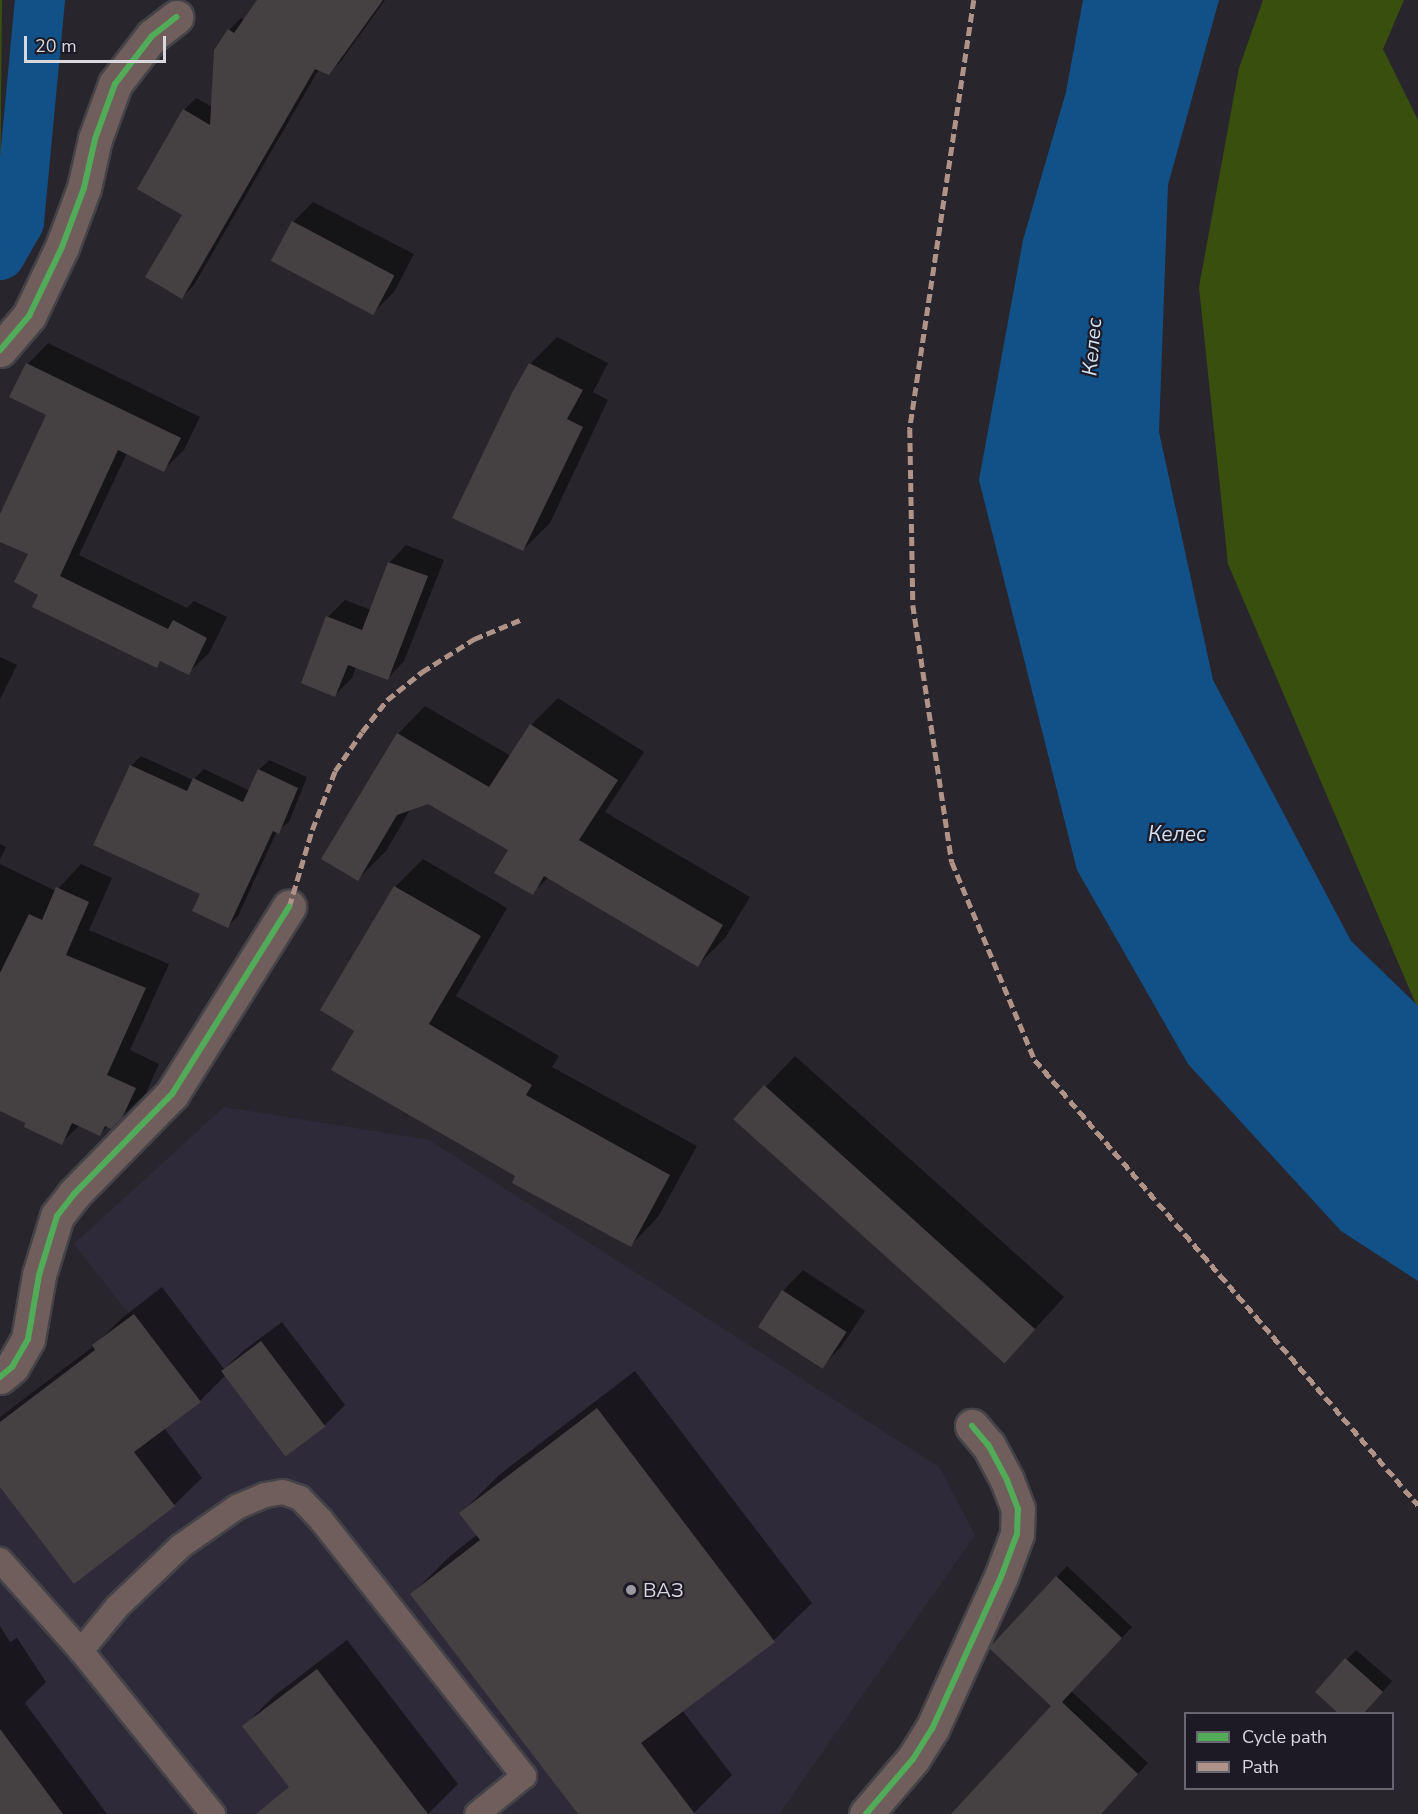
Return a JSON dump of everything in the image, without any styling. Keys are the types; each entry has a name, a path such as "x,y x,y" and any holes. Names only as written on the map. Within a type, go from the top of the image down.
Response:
{"street":[{"path":"0,350 29,316 62,247 84,188 95,139 115,84 152,36 176,17"},
{"path":"0,1377 12,1367 28,1339 39,1275 57,1215 74,1194 172,1094 289,907"},
{"path":"866,1814 913,1759 932,1729 1001,1577 1017,1534 1018,1509 1007,1480 988,1445 972,1426"}],"lane":[{"path":"81,1652 117,1607 181,1546 237,1507 283,1492 300,1498 321,1520 524,1776 477,1814"},
{"path":"0,1560 81,1652 199,1810"}],"shaded area":[{"path":"224,1107 429,1140 939,1467 975,1535 779,1814 0,1814 0,1417 134,1320 74,1244"}],"green space":[{"path":"0,0 2,0 0,218"},
{"path":"1263,0 1404,0 1383,49 1418,120 1418,1009 1228,564 1199,287 1239,68"}],"water":[{"name":"Келес","path":"1083,0 1219,0 1168,185 1159,432 1213,680 1351,941 1418,1006 1418,1281 1341,1231 1188,1064 1077,870 979,480 1023,240 1066,92"}],"building":[{"path":"257,0 383,0 329,75 315,69 182,299 145,277 182,215 137,189 183,109 210,125 214,50 228,29 234,33"},
{"path":"292,221 394,275 373,315 271,261"},
{"path":"26,363 181,438 164,472 118,450 60,576 168,629 173,620 207,638 189,675 160,661 157,668 32,607 38,595 14,582 28,554 0,542 0,514 46,415 9,397"},
{"path":"529,363 583,390 567,419 583,427 523,551 452,518 512,393"},
{"path":"388,562 428,576 388,680 348,665 335,697 301,683 326,616 362,630"},
{"path":"530,724 618,780 579,840 723,925 698,967 544,876 533,895 494,873 508,850 428,804 397,815 358,881 321,859 397,733 489,787"},
{"path":"130,765 187,791 193,778 243,802 258,769 298,788 279,834 273,831 228,928 192,911 200,894 93,845"},
{"path":"394,886 481,936 429,1024 532,1085 526,1095 670,1175 631,1247 512,1183 515,1176 331,1070 354,1031 320,1010"},
{"path":"56,887 89,902 66,955 146,988 107,1075 136,1088 122,1118 111,1129 105,1126 100,1136 72,1123 62,1145 24,1127 25,1123 0,1111 0,973 29,914 42,920"},
{"path":"764,1085 1035,1329 1004,1363 733,1119"},
{"path":"782,1290 847,1332 823,1369 758,1327"},
{"path":"134,1314 201,1402 134,1452 175,1506 74,1584 0,1487 0,1422 95,1350 92,1345"},
{"path":"261,1341 325,1426 285,1457 221,1371"},
{"path":"597,1408 775,1642 641,1743 695,1814 578,1814 410,1594 480,1540 459,1513"},
{"path":"1056,1576 1122,1638 1062,1702 1138,1774 1101,1814 951,1814 1051,1706 989,1648"},
{"path":"1345,1658 1383,1692 1365,1712 1337,1712 1315,1692"},
{"path":"317,1669 428,1814 256,1814 289,1787 242,1726"},
{"path":"0,1729 63,1814 0,1814"}],"waterway":[{"path":"0,255 19,222 40,0"}],"marked path":[{"path":"974,0 910,429 913,605 952,862 1035,1060 1418,1505"},
{"path":"289,907 312,830 335,771 387,700 422,672 474,639 520,620"}],"cycle path":[{"path":"0,350 29,316 62,247 84,188 95,139 115,84 152,36 176,17"},
{"path":"0,1377 12,1367 28,1339 39,1275 57,1216 74,1194 172,1094 289,907"},
{"path":"866,1814 913,1759 932,1729 1001,1577 1017,1534 1018,1509 1007,1480 988,1445 972,1426"}],"place":[{"name":"ВАЗ","path":"631,1590"}]}
